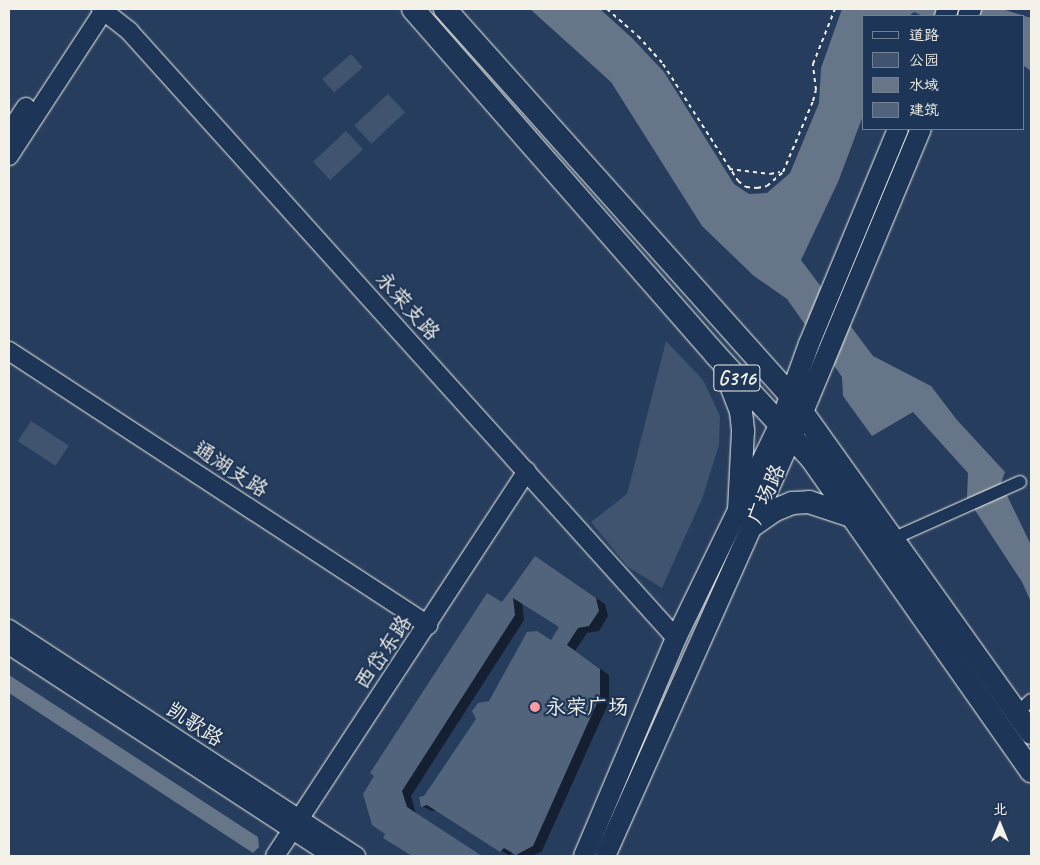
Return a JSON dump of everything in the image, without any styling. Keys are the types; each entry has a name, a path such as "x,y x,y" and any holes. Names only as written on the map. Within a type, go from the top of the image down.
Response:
{"highway":[{"name":"G316","path":"413,9 716,355 811,458 1031,771"},
{"name":"G316","path":"445,9 797,404 892,540 1024,707 1031,732"},
{"path":"716,355 734,388 741,411 746,519 792,503 809,502 852,516"}],"main road":[{"name":"广场路","path":"797,404 809,344 898,130"},
{"name":"广场路","path":"605,856 746,519 797,404 823,363 920,130"},
{"name":"广场路","path":"584,856 676,638 746,519"}],"street":[{"path":"9,134 100,9"},
{"path":"9,156 100,9"},
{"name":"永荣支路","path":"100,9 128,31 527,470 676,638"},
{"name":"通湖支路","path":"9,351 428,625"},
{"name":"西岱东路","path":"275,856 428,625 527,470"},
{"path":"892,540 1020,482"},
{"name":"凯歌路","path":"9,629 296,824 333,856"},
{"name":"凯歌路","path":"9,645 296,824 356,856"}],"path":[{"path":"608,9 638,36 663,64 728,168 746,187 757,188 767,186 783,172 813,101 816,90 813,64 835,9"},
{"path":"728,168 770,174 783,172"}],"green space":[{"path":"351,54 363,68 334,93 322,79"},
{"path":"388,94 405,112 371,144 354,125"},
{"path":"346,131 363,149 330,180 313,162"},
{"path":"666,341 703,380 720,416 719,445 702,499 662,588 628,567 591,522 627,494"},
{"path":"31,421 69,446 56,466 18,441"}],"water":[{"path":"530,9 600,9 632,38 664,72 734,184 749,194 767,193 790,173 819,103 821,68 842,9 1002,9 1021,15 921,15 914,12 910,15 862,15 862,118 838,182 801,260 873,356 931,386 957,420 1005,472 1001,483 1031,545 1031,602 1022,582 967,498 968,473 913,412 872,436 843,396 842,377 787,299 754,276 702,226 611,82"},
{"path":"1025,16 1031,18 1031,71 1025,67"},
{"path":"9,675 258,837 259,847 253,853 9,693"}],"building":[{"name":"永荣广场","path":"535,556 596,598 599,611 589,626 578,628 567,645 600,669 600,696 533,846 516,855 504,848 500,852 427,805 421,807 419,797 424,796 476,719 472,711 478,703 489,701 527,632 537,631 551,640 559,627 513,598 515,615 402,791 407,807 482,856 412,856 383,838 385,834 372,825 363,794 374,776 370,773 487,593 502,602"}],"place":[{"name":"永荣广场","path":"535,707"}]}
